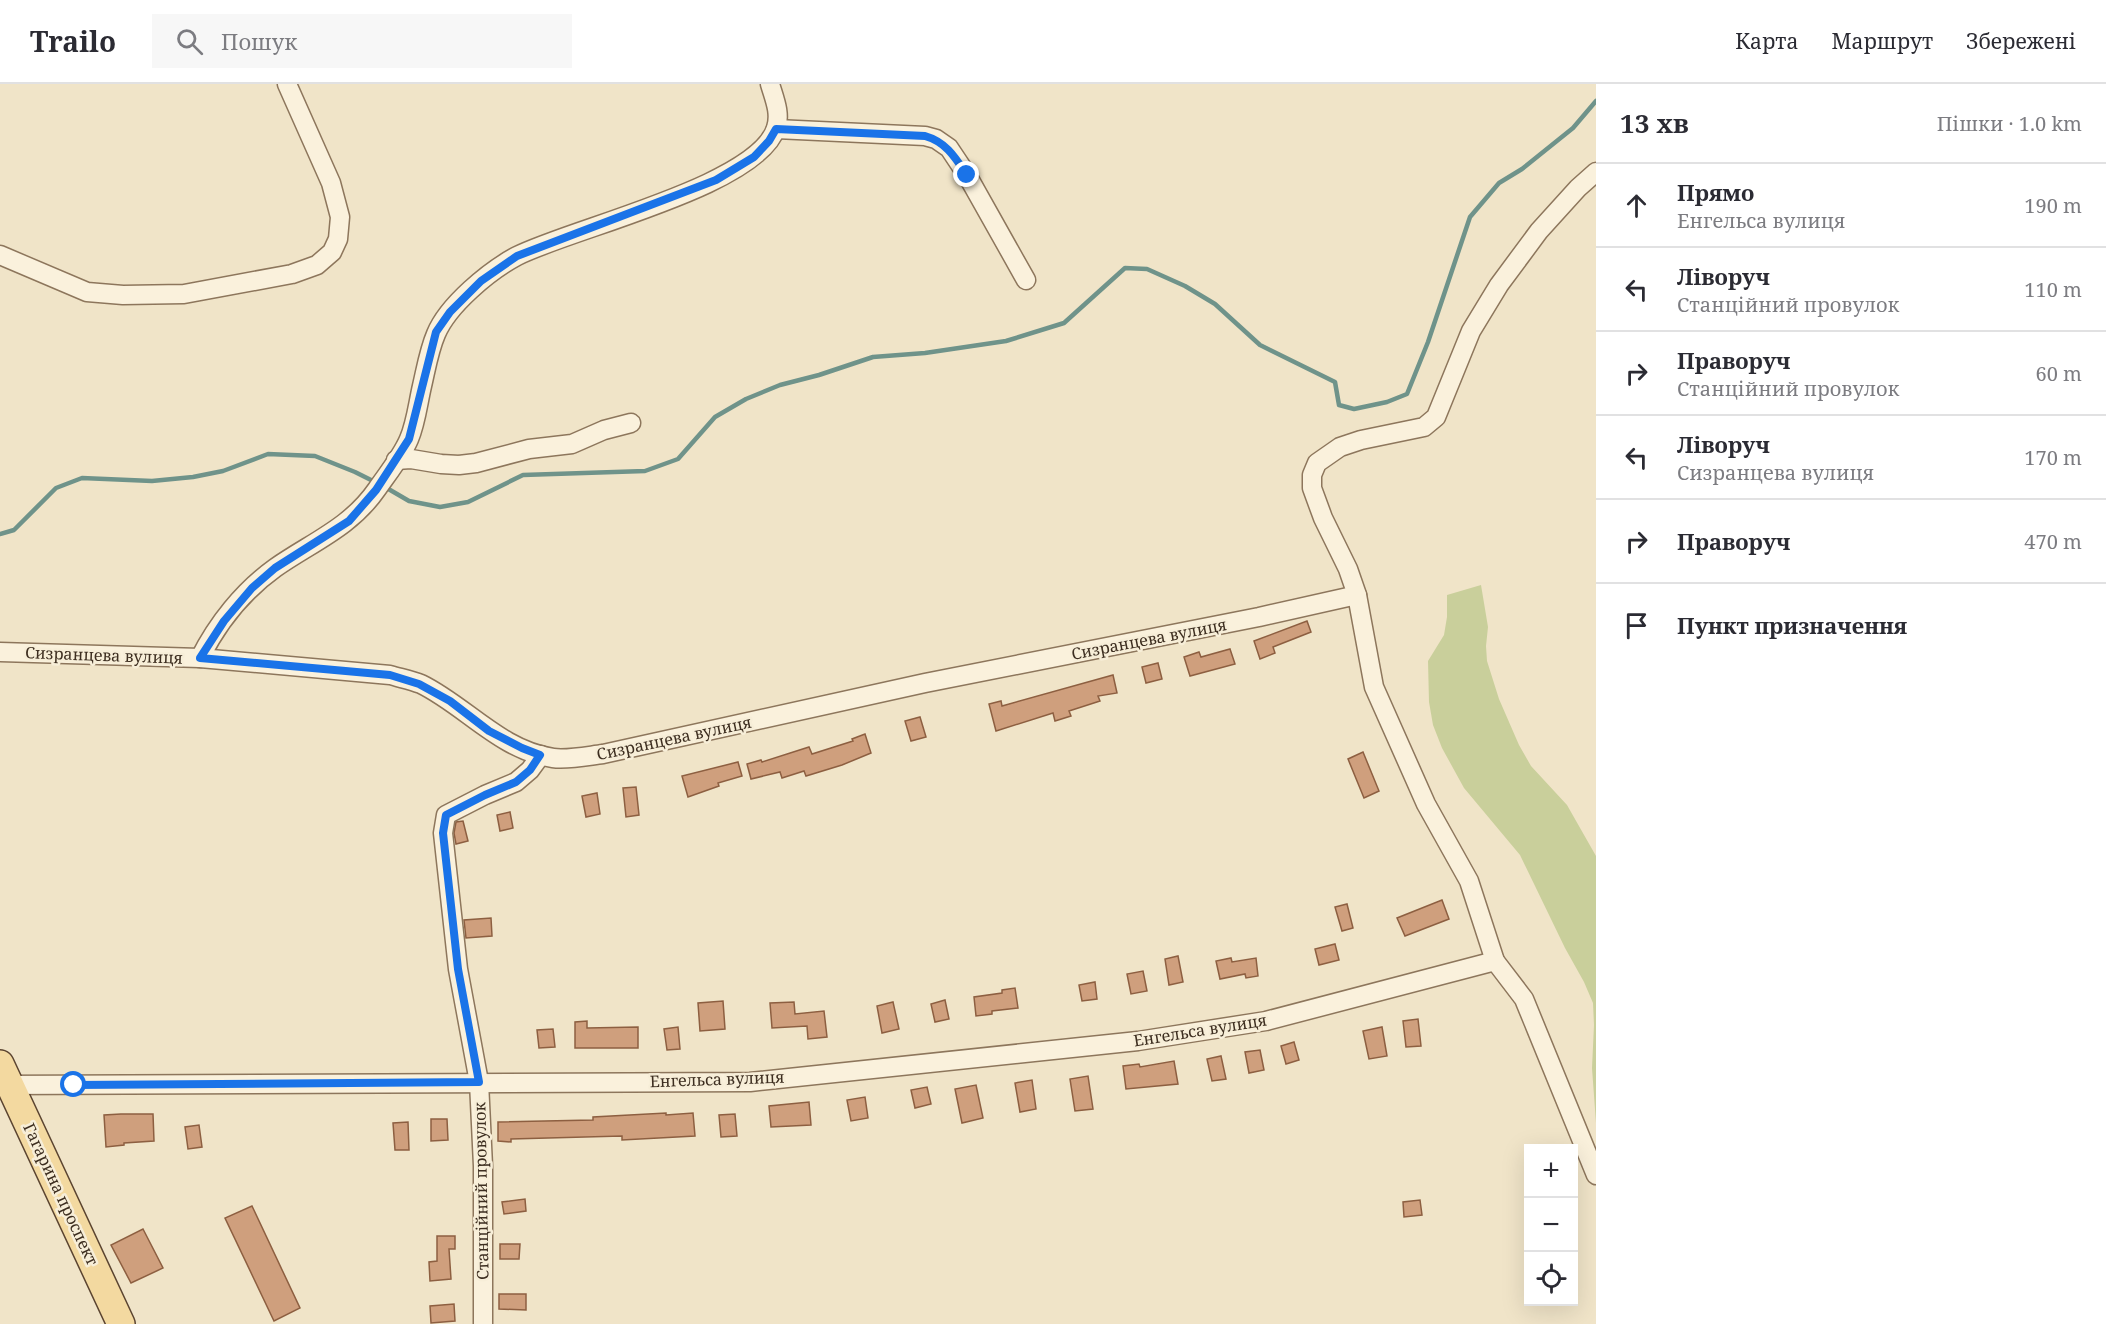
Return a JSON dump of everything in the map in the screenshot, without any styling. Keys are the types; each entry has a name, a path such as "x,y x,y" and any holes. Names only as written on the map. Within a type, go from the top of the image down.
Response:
{"main road":[{"name":"Гагарина проспект","path":"3,1078 121,1324"}],"street":[{"path":"0,255 87,292 123,295 184,294 292,274 317,265 332,252 338,239 340,217 331,183 288,84"},
{"path":"200,658 210,639 252,588 275,568 349,521 381,484 409,439 436,332 450,312 481,281 517,256 716,180 754,157 769,141 776,129 778,114 770,84"},
{"path":"776,129 925,136 936,139 949,148 967,175 1026,280"},
{"path":"1596,172 1578,188 1539,231 1499,285 1471,331 1436,417 1424,428 1361,440 1340,447 1317,463 1312,475 1312,488 1323,518 1357,595 1374,687 1426,804 1469,881 1495,961 1524,999 1596,1175"},
{"path":"396,460 411,459 459,465 476,463 529,449 572,444 604,430 631,423"},
{"name":"Сизранцева вулиця","path":"0,652 200,658 400,678 419,684 450,701 489,731 522,748 556,758 603,754 914,686 1259,617 1357,595"},
{"name":"Станційний провулок","path":"483,1324 483,1167 479,1082 458,969 443,833 446,815 516,782 530,770 540,755"},
{"name":"Енгельса вулиця","path":"3,1078 750,1082 1138,1041 1266,1021 1495,961"}],"green space":[{"path":"1481,585 1488,627 1487,661 1499,699 1531,766 1567,805 1596,856 1596,1123 1592,1068 1593,1003 1520,855 1464,788 1442,748 1433,725 1429,702 1428,661 1444,635 1447,595"}],"building":[{"path":"1307,621 1311,632 1273,647 1275,653 1260,659 1254,641"},
{"path":"1230,649 1235,664 1190,676 1184,657 1199,652 1201,657"},
{"path":"1158,663 1162,679 1146,683 1142,667"},
{"path":"1113,675 1117,693 1098,696 1100,701 1069,711 1071,716 1055,721 1053,713 996,731 989,704 1001,701 1002,706"},
{"path":"920,717 926,737 911,741 905,721"},
{"path":"865,734 871,753 842,765 806,776 804,771 782,778 780,772 751,779 747,764 761,760 762,762 809,747 812,754 853,741 852,739"},
{"path":"1363,752 1379,791 1364,798 1348,759"},
{"path":"738,762 742,776 718,783 719,786 688,797 682,776"},
{"path":"636,787 639,815 626,817 623,788"},
{"path":"597,793 600,814 586,817 582,796"},
{"path":"510,812 513,828 500,831 497,815"},
{"path":"463,821 468,841 456,844 454,833 456,822"},
{"path":"1442,900 1449,919 1405,936 1397,918"},
{"path":"1347,904 1353,928 1342,931 1335,907"},
{"path":"491,918 492,936 466,938 464,920"},
{"path":"1335,944 1339,960 1319,965 1315,949"},
{"path":"1178,956 1183,982 1169,985 1165,959"},
{"path":"1231,958 1232,962 1256,958 1258,976 1246,978 1245,974 1220,979 1216,961"},
{"path":"1143,971 1147,991 1131,994 1127,974"},
{"path":"1095,982 1097,999 1082,1001 1079,985"},
{"path":"1015,988 1018,1008 992,1011 992,1014 976,1016 974,997 1002,993 1002,990"},
{"path":"945,1000 949,1019 935,1022 931,1004"},
{"path":"723,1001 725,1029 700,1031 698,1003"},
{"path":"794,1002 795,1014 824,1011 827,1037 808,1039 807,1026 772,1028 770,1003"},
{"path":"893,1002 899,1029 882,1033 877,1006"},
{"path":"1418,1019 1421,1046 1406,1047 1403,1021"},
{"path":"587,1021 587,1028 638,1027 638,1048 575,1048 575,1022"},
{"path":"678,1027 680,1049 667,1050 664,1029"},
{"path":"1382,1027 1387,1056 1369,1059 1363,1031"},
{"path":"553,1029 555,1047 539,1048 537,1030"},
{"path":"1294,1042 1299,1060 1286,1064 1281,1046"},
{"path":"1260,1050 1264,1070 1249,1073 1245,1052"},
{"path":"1221,1056 1226,1079 1212,1081 1207,1059"},
{"path":"1174,1061 1178,1084 1126,1089 1123,1066 1139,1064 1140,1067"},
{"path":"1088,1076 1093,1109 1075,1111 1070,1079"},
{"path":"1032,1080 1036,1109 1020,1112 1015,1083"},
{"path":"976,1085 983,1118 962,1123 955,1089"},
{"path":"927,1087 931,1104 915,1108 911,1090"},
{"path":"865,1097 868,1118 851,1121 847,1100"},
{"path":"809,1102 811,1125 771,1127 769,1106"},
{"path":"666,1113 666,1115 693,1113 695,1136 622,1140 622,1136 498,1141 498,1122 593,1120 593,1117"},
{"path":"153,1114 154,1141 106,1147 104,1115"},
{"path":"735,1114 737,1136 721,1137 719,1115"},
{"path":"431,1119 447,1119 448,1140 431,1141"},
{"path":"408,1122 409,1150 395,1150 393,1123"},
{"path":"199,1125 202,1147 188,1149 185,1127"},
{"path":"525,1199 526,1211 504,1214 502,1202"},
{"path":"1420,1200 1422,1215 1404,1217 1403,1202"},
{"path":"252,1206 300,1308 274,1321 225,1218"},
{"path":"143,1229 163,1268 131,1283 111,1245"},
{"path":"437,1236 455,1236 455,1249 449,1249 451,1279 430,1281 429,1262 437,1261"},
{"path":"500,1244 520,1244 519,1259 500,1259"},
{"path":"499,1294 526,1294 526,1310 499,1309"},
{"path":"454,1304 455,1321 431,1323 430,1306"}],"waterway":[{"path":"385,487 409,501 440,507 468,502 523,475 645,471 678,459 715,417 746,399 780,385 873,357 925,353 1006,341 1064,323 1125,268 1147,269 1185,286 1215,304 1260,345 1335,382 1339,405 1354,409 1387,402 1407,394 1428,342 1470,217 1499,183 1522,169 1573,128 1596,101"},
{"path":"0,534 14,530 56,488 82,478 152,481 193,477 223,471 268,454 315,456 377,483"}],"route":[{"path":"74,1085 479,1082 458,969 443,833 446,815 516,782 530,770 540,755 489,731 450,701 419,684 390,675 200,658 204,649 232,609 252,588 275,568 349,521 376,490 409,439 436,332 464,296 517,256 716,180 754,157 769,141 776,129 925,136 936,139 949,148 967,175"}]}
